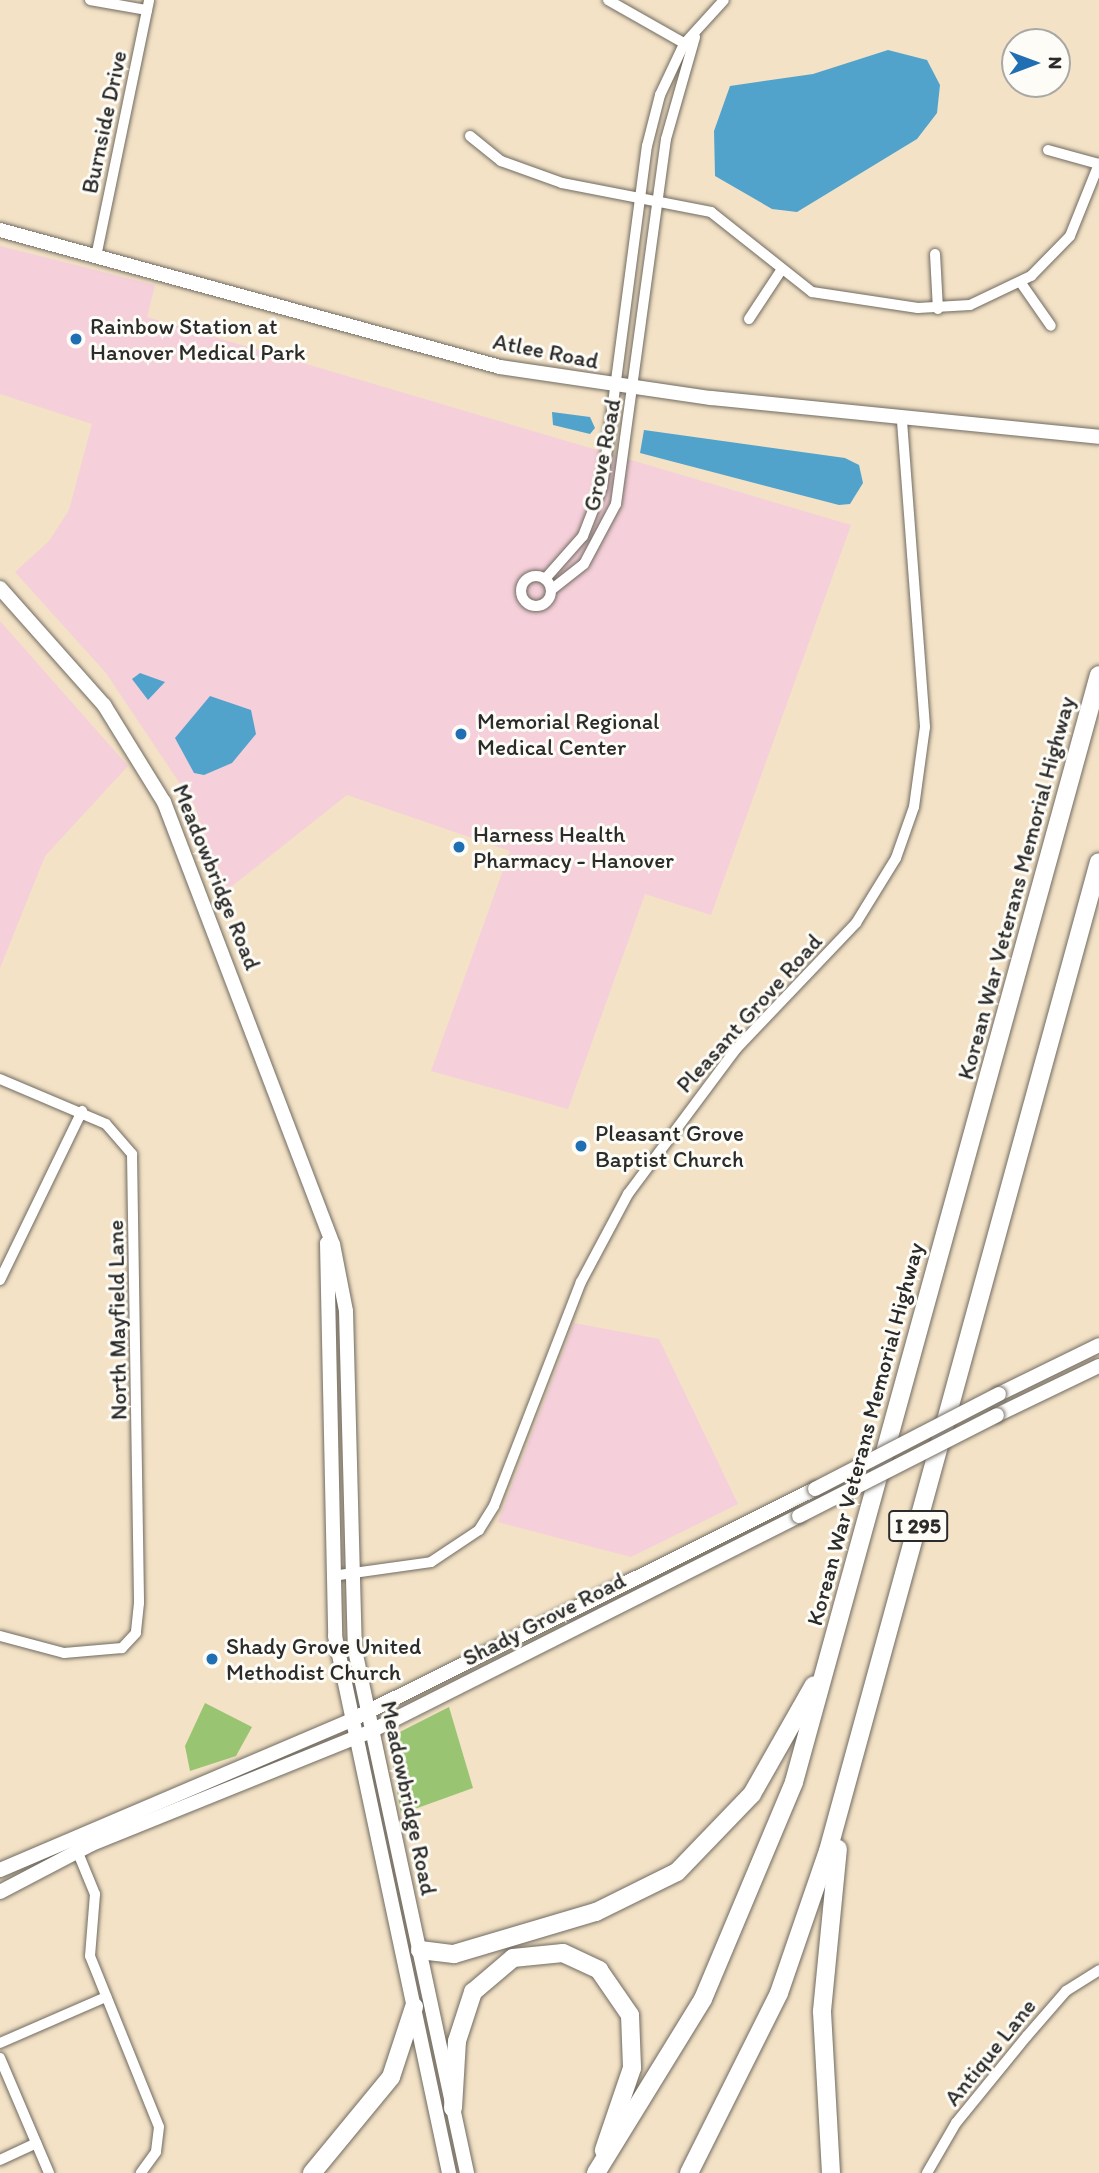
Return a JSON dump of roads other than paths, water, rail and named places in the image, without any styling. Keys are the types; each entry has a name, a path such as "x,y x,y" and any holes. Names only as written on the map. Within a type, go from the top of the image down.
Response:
{"highway":[{"name":"Korean War Veterans Memorial Highway","path":"596,2173 675,2051 738,1928 794,1782 1099,675"},
{"name":"I 295","path":"689,2173 779,1993 843,1801 1099,862"},
{"path":"420,1950 454,1954 596,1912 644,1892 691,1862 766,1775 832,1647"},
{"path":"831,2173 822,2011 843,1801"},
{"path":"453,2108 459,2026 480,1983 527,1954 563,1953 587,1962 617,1988 633,2038 629,2083 596,2173"},
{"path":"312,2173 391,2077 414,2007"}],"main road":[{"name":"Atlee Road","path":"0,230 97,252 500,367 634,389 1099,437"},
{"name":"Meadowbridge Road","path":"0,588 104,705 163,802 326,1221 346,1311 349,1574 367,1712 467,2173"},
{"name":"Meadowbridge Road","path":"326,1221 332,1576 354,1738 449,2173"},
{"name":"Shady Grove Road","path":"0,1870 70,1835 351,1720 1099,1345"},
{"name":"Shady Grove Road","path":"0,1892 78,1852 371,1731 1099,1366"}],"street":[{"path":"90,0 148,5"},
{"path":"608,0 696,49 695,37"},
{"path":"684,44 695,37 724,0"},
{"name":"Burnside Drive","path":"97,252 148,5"},
{"name":"Grove Road","path":"684,44 652,121 616,386 594,510 573,551 545,579 526,580 523,599 541,606 551,590 573,576 608,524 634,389 669,124 696,49"},
{"path":"470,136 512,167 640,201 723,218 780,272 835,299 938,309 992,298 1021,283 1070,236 1099,164 1048,150"},
{"path":"935,254 938,309"},
{"path":"749,319 780,272"},
{"path":"1021,283 1051,326"},
{"name":"Pleasant Grove Road","path":"332,1576 431,1562 479,1530 581,1282 628,1194 737,1048 856,923 896,858 917,795 925,727 902,418"},
{"path":"545,579 551,590"},
{"name":"North Mayfield Lane","path":"0,1079 82,1111 117,1130 133,1158 139,1603 131,1641 101,1653 74,1653 0,1636"},
{"path":"0,1280 82,1111"},
{"path":"70,1835 95,1894 88,1950 159,2127 156,2152 141,2173"},
{"name":"Antique Lane","path":"927,2173 956,2123 1027,2036 1066,1991 1099,1970"},
{"path":"0,2043 106,1997"},
{"path":"0,2058 49,2173"},
{"path":"0,2160 36,2143"}],"water":[{"path":"888,50 927,60 940,85 937,113 917,139 797,212 772,209 715,176 714,131 730,86 813,74"},
{"path":"552,412 590,417 595,428 590,434 553,425"},
{"path":"644,430 845,458 859,465 863,483 850,504 839,505 640,453"},
{"path":"140,673 165,682 148,700 132,679"},
{"path":"210,696 251,710 256,734 232,763 204,775 194,773 175,738"}],"place":[{"name":"Rainbow Station at Hanover Medical Park","path":"76,339"},
{"name":"Memorial Regional Medical Center","path":"461,734"},
{"name":"Harness Health Pharmacy - Hanover","path":"459,847"},
{"name":"Pleasant Grove Baptist Church","path":"581,1146"},
{"name":"Shady Grove United Methodist Church","path":"212,1659"}]}
